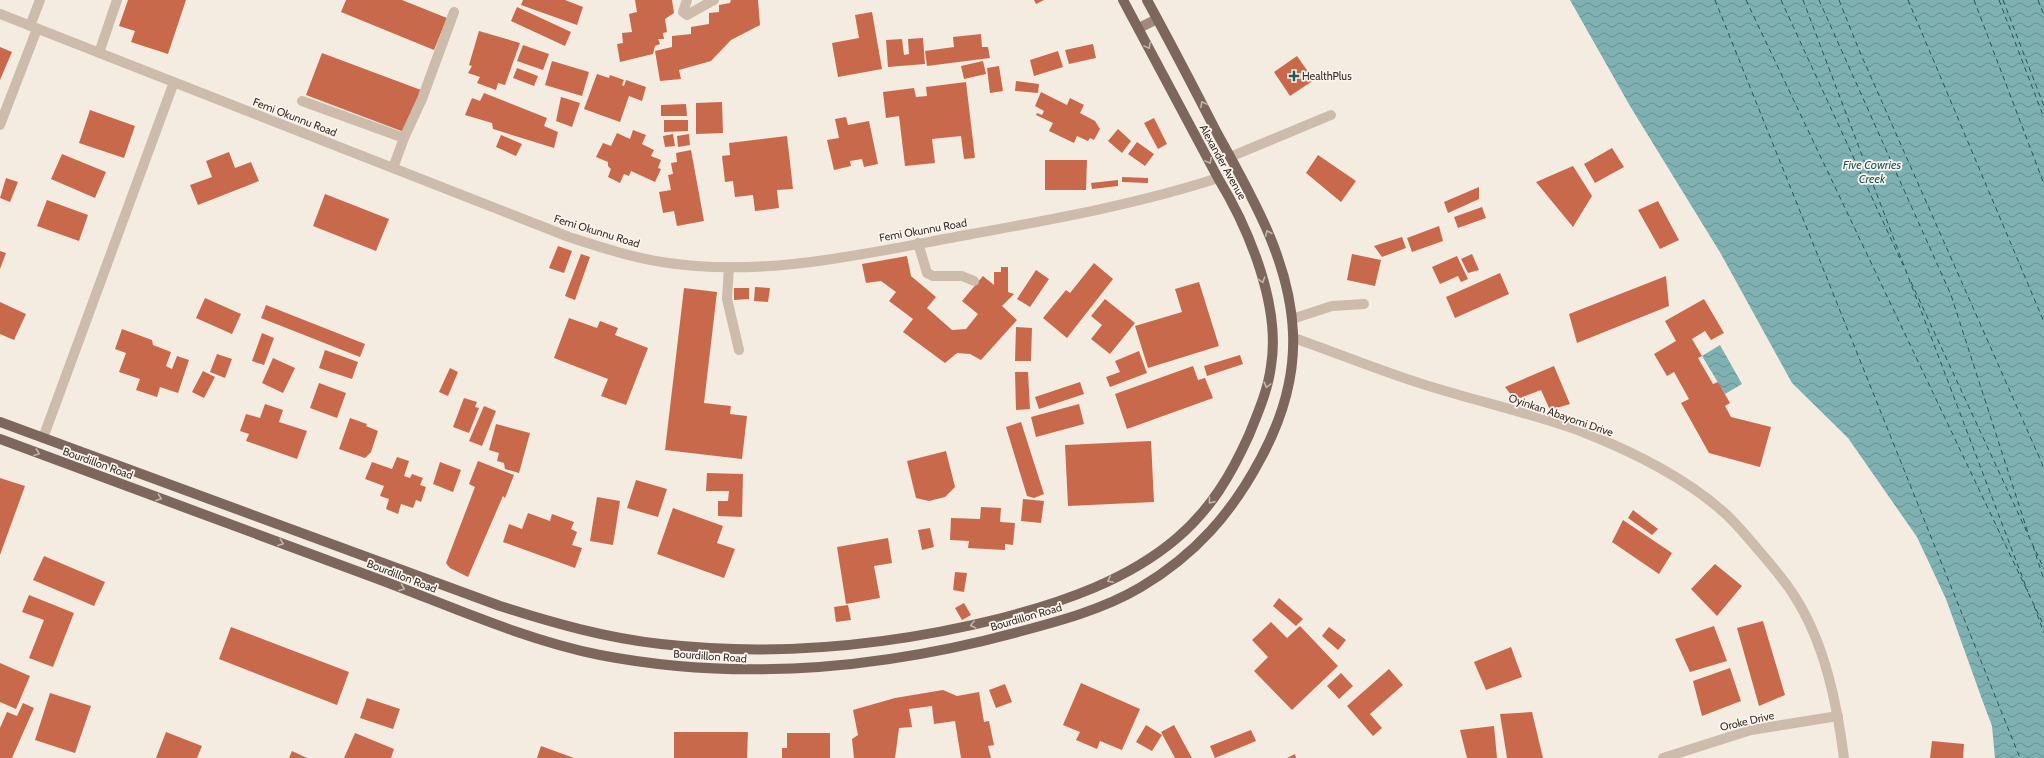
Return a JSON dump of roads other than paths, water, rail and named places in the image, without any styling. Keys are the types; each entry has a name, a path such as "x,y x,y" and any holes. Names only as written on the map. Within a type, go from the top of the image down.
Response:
{"main road":[{"name":"Alexander Avenue","path":"1123,0 1242,222 1259,268 1268,299 1273,346"},
{"name":"Alexander Avenue","path":"1147,0 1252,197 1270,237 1281,269 1292,319 1294,338"},
{"path":"1139,28 1157,19"},
{"name":"Bourdillon Road","path":"0,440 366,574 469,615 565,646 632,660 718,670 764,670 838,666 914,656 988,640 1042,626 1085,612 1120,597 1139,588 1173,565 1192,550 1231,509 1256,468 1277,427 1286,399 1294,338"},
{"name":"Bourdillon Road","path":"0,422 470,595 543,620 618,638 660,644 737,650 829,648 954,630 1029,611 1090,589 1158,553 1194,522 1228,480 1259,412 1271,368 1273,346"}],"street":[{"path":"0,125 33,27 40,0"},
{"path":"99,53 118,0"},
{"path":"687,0 683,12 687,14 714,0"},
{"path":"393,168 404,138 422,99 454,12"},
{"name":"Femi Okunnu Road","path":"0,14 569,237 614,252 663,262 729,267 813,262 1048,220 1180,190 1218,178"},
{"path":"43,438 174,82"},
{"path":"302,101 404,138"},
{"path":"1230,157 1331,115"},
{"path":"918,243 927,273 933,276 962,276 974,281"},
{"path":"729,267 727,298 739,350"},
{"path":"1292,319 1332,306 1364,304"},
{"name":"Oyinkan Abayomi Drive","path":"1294,338 1441,390 1533,415 1584,433 1649,462 1696,490 1721,509 1747,537 1796,598 1815,638 1838,716 1844,758"},
{"name":"Oroke Drive","path":"1663,758 1751,730 1838,716"}],"water":[{"name":"Five Cowries Creek","path":"1570,0 2044,0 2044,758 1995,758 1992,726 1946,599 1917,537 1848,438 1792,383 1721,254 1630,106"},
{"path":"1720,345 1742,384 1725,394 1702,356"}],"place":[{"name":"HealthPlus","path":"1294,76"}]}
